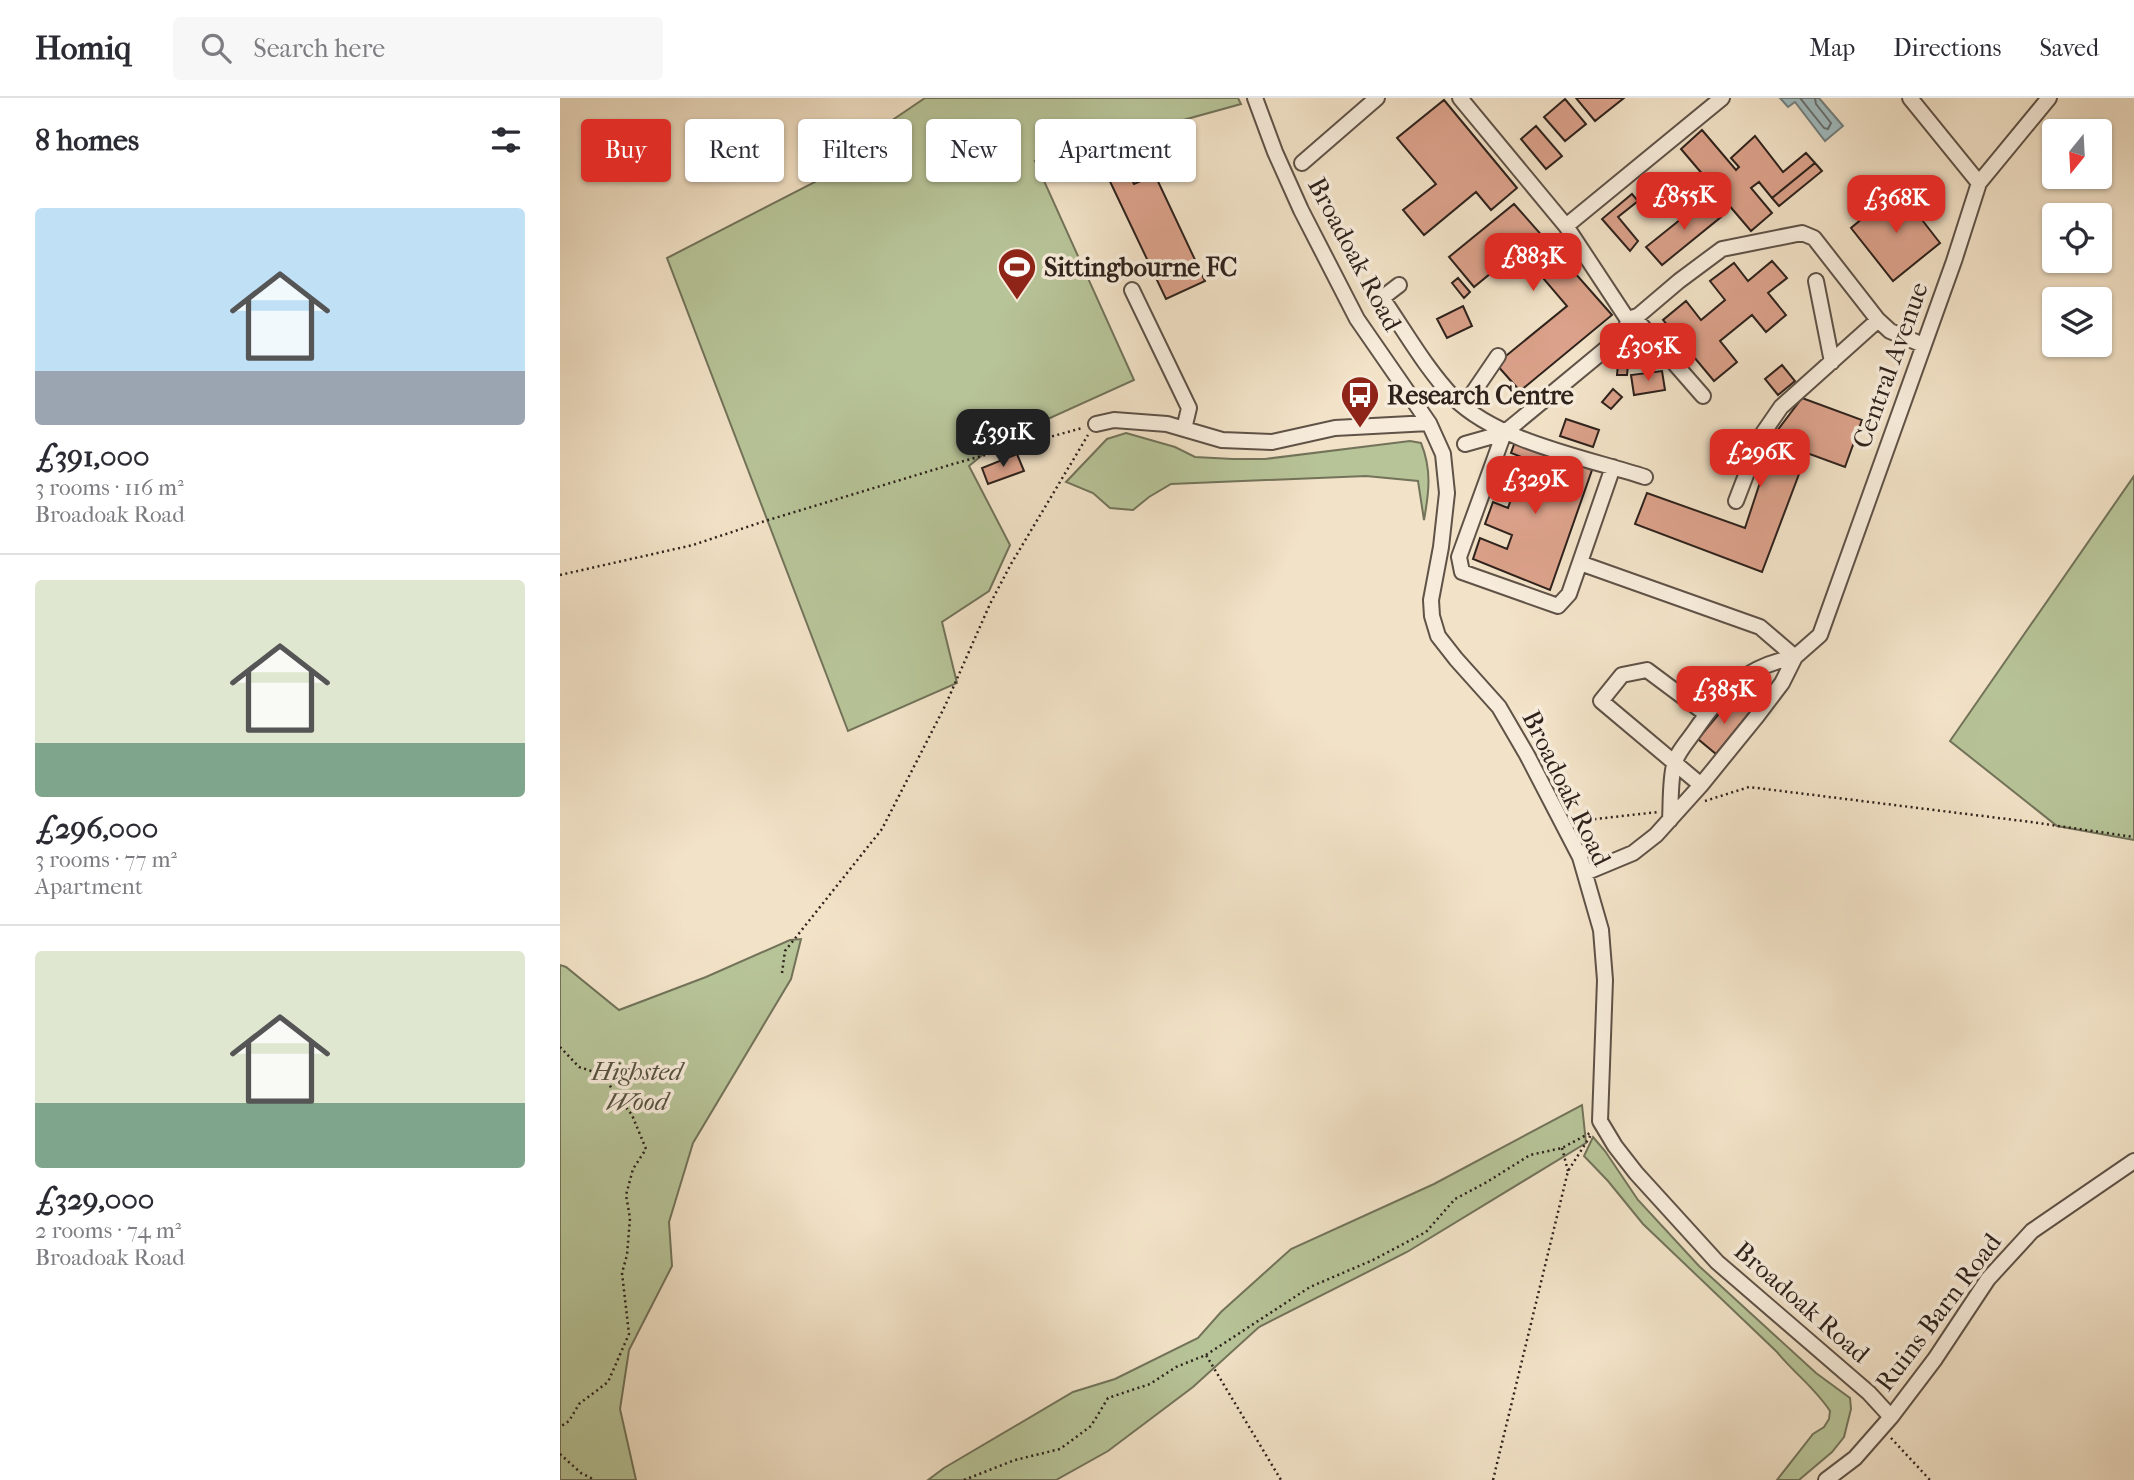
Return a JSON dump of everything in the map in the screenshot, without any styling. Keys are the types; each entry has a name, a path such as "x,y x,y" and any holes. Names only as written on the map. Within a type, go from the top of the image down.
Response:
{"street":[{"name":"Broadoak Road","path":"1255,98 1301,210 1357,319 1429,423 1443,454 1447,479 1445,518 1431,600 1438,636 1499,707 1562,822 1585,873 1601,930 1605,981 1600,1121 1636,1173 1717,1262 1869,1393 1886,1422"},
{"path":"1302,163 1377,98"},
{"path":"1460,98 1566,226 1631,318 1703,396"},
{"path":"1566,226 1722,98"},
{"path":"1910,98 1979,183 2049,98"},
{"name":"Central Avenue","path":"1795,657 1819,635 1979,183"},
{"path":"1465,444 1504,433 1625,332 1631,318 1722,249 1777,237 1802,233 1814,238 1878,320 1890,331 1923,345"},
{"path":"1816,281 1832,362"},
{"path":"1399,285 1382,298 1428,365 1464,406 1504,433 1645,477"},
{"path":"1132,290 1189,408 1184,429"},
{"path":"1736,501 1761,436 1781,407 1878,320"},
{"path":"1464,406 1498,356"},
{"path":"1096,424 1114,420 1167,424 1223,440 1272,442 1335,428 1429,423"},
{"path":"1504,433 1459,556 1462,572 1558,606 1569,594 1614,467"},
{"path":"1580,563 1760,627 1795,657"},
{"path":"1670,815 1674,763 1706,714 1730,686 1756,669 1795,657"},
{"path":"1585,873 1633,853 1656,835 1670,815 1701,785 1782,683 1795,657"},
{"path":"1701,785 1601,701 1622,675 1647,670 1706,714"},
{"name":"Ruins Barn Road","path":"1826,1480 1855,1458 1886,1422 1935,1359 1987,1279 2032,1231 2134,1161"}],"path":[{"path":"560,575 693,545 953,464 1096,424"},
{"path":"782,973 786,951 882,829 945,706 1006,574 1096,424"},
{"path":"1702,802 1749,787 2134,837"},
{"path":"1562,822 1670,815"},
{"path":"560,1047 579,1067 604,1075 632,1115 646,1149 632,1170 626,1195 630,1218 627,1255 622,1273 629,1334 608,1382 579,1404 569,1421 560,1427"},
{"path":"964,1480 1015,1460 1060,1449 1091,1426 1108,1398 1150,1384 1176,1367 1206,1355 1310,1287 1373,1260 1426,1232 1455,1199 1530,1155 1562,1148 1594,1131 1568,1171 1493,1480"},
{"path":"1562,1148 1568,1171"},
{"path":"1206,1355 1281,1480"},
{"path":"1886,1422 1930,1480"},
{"path":"560,1454 595,1480"}],"green space":[{"path":"925,98 1238,98 1241,104 1187,119 1035,119 1035,182 1044,182 1134,380 999,441 969,466 1010,545 989,591 942,622 957,683 848,731 667,258 815,182 912,182 912,119 894,119"},
{"path":"1126,433 1175,447 1195,457 1233,459 1265,459 1410,441 1421,443 1427,462 1428,481 1424,520 1418,481 1366,476 1171,484 1133,510 1110,508 1093,493 1066,482 1107,439"},
{"path":"2134,476 2134,840 2057,826 1950,741"},
{"name":"Highsted Wood","path":"801,939 791,979 693,1143 669,1222 672,1266 629,1350 620,1409 636,1480 560,1480 560,965 619,1010 706,977 790,940"},
{"path":"1582,1105 1586,1143 1407,1252 1259,1327 1193,1387 1108,1451 1056,1480 928,1480 1073,1392 1115,1379 1198,1338 1221,1312 1291,1249 1434,1184"},
{"path":"1593,1137 1638,1200 1699,1266 1816,1373 1850,1398 1851,1409 1844,1437 1832,1452 1799,1480 1777,1480 1813,1434 1824,1427 1830,1411 1777,1352 1643,1224 1584,1156"}],"water":[{"path":"1780,98 1819,98 1843,126 1825,141 1795,102 1788,107"}],"building":[{"path":"1576,98 1624,98 1595,121"},
{"path":"1565,99 1586,124 1565,141 1544,117"},
{"path":"1444,100 1517,188 1491,210 1476,192 1424,235 1403,210 1436,184 1397,138"},
{"path":"1536,126 1562,156 1546,169 1521,139"},
{"path":"1702,130 1736,170 1739,167 1731,158 1755,136 1783,172 1806,153 1815,163 1772,198 1759,182 1751,188 1772,213 1751,231 1681,149"},
{"path":"1815,163 1822,171 1779,206 1772,198"},
{"path":"1651,176 1662,189 1655,194 1644,181"},
{"path":"1110,182 1158,182 1205,281 1166,299"},
{"path":"1898,189 1940,243 1893,281 1851,228"},
{"path":"1632,194 1638,201 1618,217 1638,241 1630,251 1602,219"},
{"path":"1706,199 1721,217 1662,265 1646,247"},
{"path":"1514,204 1612,315 1520,391 1496,364 1567,306 1519,250 1474,287 1449,257"},
{"path":"1772,261 1787,278 1768,293 1786,315 1766,332 1752,315 1720,341 1737,362 1714,381 1663,320 1686,301 1701,320 1725,300 1710,281 1734,263 1748,281"},
{"path":"1458,278 1470,292 1464,298 1452,283"},
{"path":"1463,306 1472,326 1447,338 1437,319"},
{"path":"1618,364 1628,365 1627,375 1617,375"},
{"path":"1782,365 1795,381 1778,395 1765,379"},
{"path":"1662,371 1665,390 1634,395 1631,375"},
{"path":"1613,389 1622,397 1611,409 1602,402"},
{"path":"1802,398 1862,420 1845,467 1807,453 1762,572 1635,524 1647,493 1745,528 1777,431"},
{"path":"1566,419 1599,430 1593,447 1560,436"},
{"path":"1516,439 1592,470 1550,590 1473,559 1480,538 1507,549 1512,535 1485,524 1493,502 1508,508 1512,496 1494,489 1502,465 1532,477 1537,463 1511,453"},
{"path":"1017,454 1024,471 988,484 982,468"},
{"path":"1732,698 1750,712 1716,754 1698,739"}],"place":[{"name":"Sittingbourne FC","path":"1017,301"},
{"name":"Research Centre","path":"1360,429"}]}
